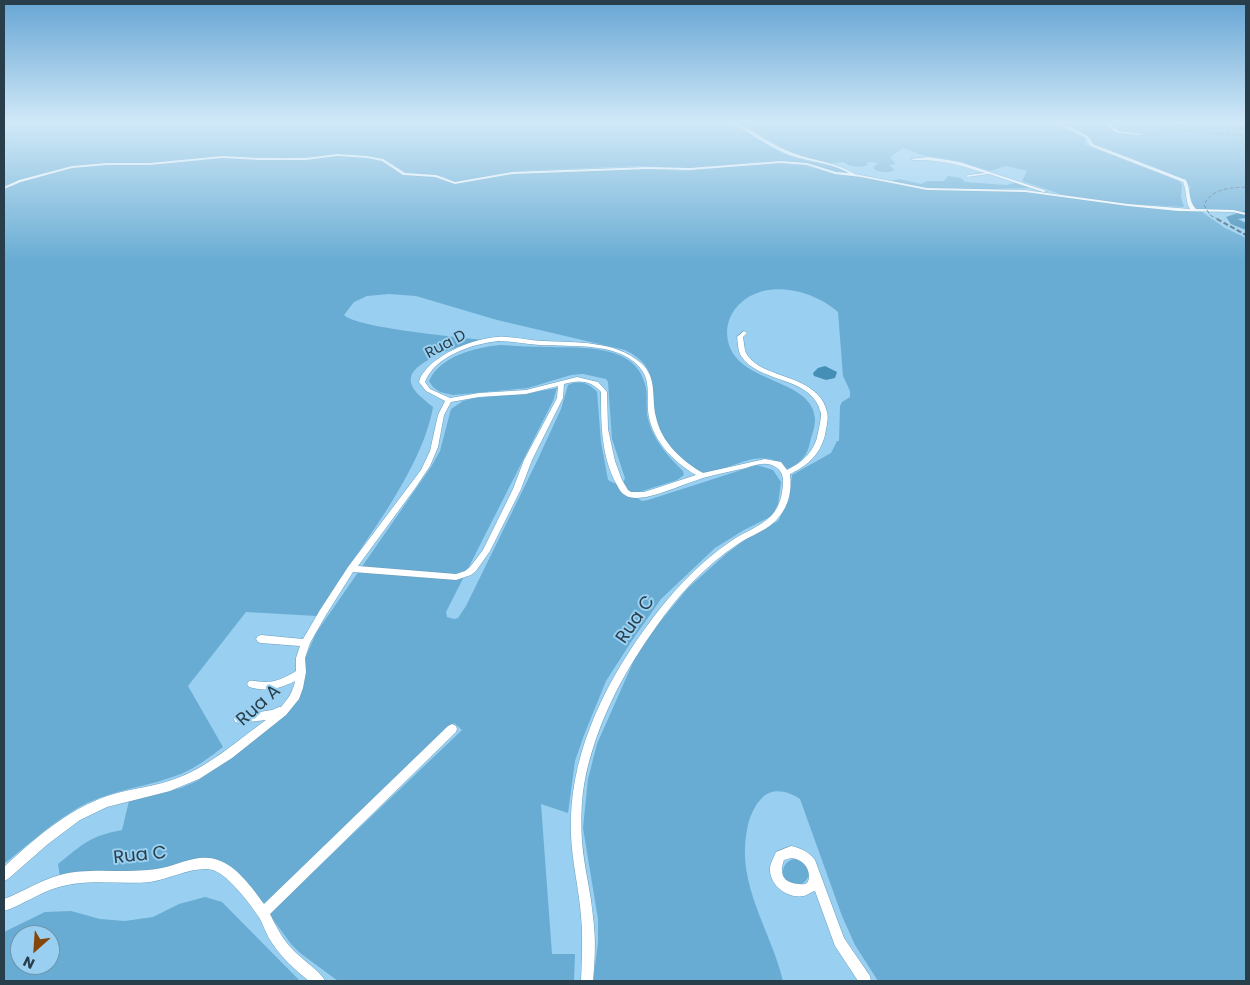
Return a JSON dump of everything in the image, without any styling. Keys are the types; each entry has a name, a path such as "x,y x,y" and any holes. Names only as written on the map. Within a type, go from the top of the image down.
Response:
{"street":[{"path":"4,188 20,181 65,169"},
{"path":"397,169 404,174 436,176 455,183 512,173 622,169"},
{"path":"665,169 695,169"},
{"path":"821,169 928,189 963,191 1013,190 1128,205 1246,214"},
{"path":"842,169 854,175"},
{"path":"979,169 987,174"},
{"path":"1152,169 1185,182 1188,187 1188,203 1194,210"},
{"path":"968,176 987,174 1021,181 1061,196"},
{"path":"448,400 479,394 526,392 584,379 596,383 604,392 607,446 618,480 625,492 630,495 644,495 702,476 765,461 778,464 784,468 786,474 803,465 812,457 824,428 823,406 820,399 809,390 760,370 747,360 740,350 740,337 744,333"},
{"name":"Rua D","path":"448,400 428,390 422,382 422,377 436,363 470,346 497,339 589,345 612,349 629,356 647,373 650,381 652,417 662,439 678,459 702,476"},
{"path":"352,569 456,577 468,574 479,562 517,489 528,460 560,398 561,384"},
{"name":"Rua A","path":"4,875 43,842 87,810 108,801 170,786 188,779 229,754 288,706 301,684 301,653 305,644 352,569 416,484 431,457 437,440 440,414 448,400"},
{"name":"Rua C","path":"587,981 587,907 580,872 576,811 579,778 593,733 629,659 661,612 680,589 733,543 752,530 772,520 779,513 786,490 786,474"},
{"path":"261,639 305,644"},
{"path":"252,684 277,686 290,681 301,672"},
{"path":"239,719 274,714 288,706"},
{"path":"263,912 452,729"},
{"name":"Rua C","path":"4,905 48,884 68,878 136,878 163,874 208,862 225,870 263,912 275,937 285,951 298,965 319,981"},
{"path":"815,874 839,942 865,981"}],"shaded area":[{"path":"4,169 62,169 22,179 4,186"},
{"path":"66,169 394,169 402,174 434,177 454,184 514,174 642,169 686,171 706,169 817,169 837,175 860,176 924,189 1033,192 1137,207 1202,212 1225,228 1246,238 1246,981 878,981 855,945 842,916 800,799 792,794 777,791 768,793 755,807 748,825 745,850 746,870 750,888 778,962 783,981 593,981 598,943 598,919 583,828 588,779 597,744 635,658 654,629 688,588 726,554 753,534 778,521 789,500 792,475 831,453 837,441 839,441 840,406 842,402 850,397 850,391 843,376 838,312 814,297 786,290 771,290 745,299 730,317 727,335 729,345 736,358 761,375 803,396 811,406 815,422 807,451 799,462 787,469 776,461 764,458 752,459 716,471 706,472 696,470 690,466 667,443 657,423 652,382 649,373 645,365 637,357 625,350 497,320 416,296 389,294 367,296 354,302 344,315 353,320 387,328 482,340 442,353 421,364 414,371 411,377 412,386 433,407 426,433 401,487 317,616 246,612 188,686 223,747 198,765 181,774 110,794 87,803 54,823 4,864 4,189 20,182"},
{"path":"399,169 568,169 519,171 454,182 442,176 404,172"},
{"path":"822,169 840,169 851,174"},
{"path":"874,169 894,169 895,170 882,172"},
{"path":"1018,169 1148,169 1179,181 1182,185 1181,197 1184,207 1126,204 1063,195 1022,181 1027,171"},
{"path":"1155,169 1246,169 1246,212 1195,209 1190,200 1190,187 1185,180"},
{"path":"948,176 961,178 965,182 1006,185 1016,183 1029,188 965,190 924,188 891,181 899,179 921,184 927,181 944,181"},
{"path":"501,345 591,349 619,355 630,361 639,371 645,384 647,414 652,431 660,446 683,471 684,475 677,480 636,493 635,497 642,501 757,465 773,470 781,482 778,504 772,516 715,548 661,599 633,639 606,681 584,735 575,761 568,813 541,804 552,954 575,954 574,981 338,981 300,953 269,914 462,730 454,723 264,908 228,867 176,868 60,877 58,864 74,851 94,838 122,830 129,801 181,788 197,781 254,740 301,691 305,679 304,661 316,633 431,467 440,451 451,409 463,401 474,398 524,394 557,388 553,401 446,612 447,617 458,618 466,606 561,409 568,385 584,383 591,386 597,392 601,442 608,480 618,485 623,483 625,478 612,439 608,382 606,379 583,374 571,375 528,388 453,395 440,392 429,381 441,365 460,354"},
{"path":"825,366 837,372 835,378 826,380 814,376 813,373 818,368"},
{"path":"796,859 805,863 809,872 805,881 796,885 787,881 783,872 787,863"},
{"path":"205,897 222,902 300,981 4,981 4,932 10,929 10,975 60,975 60,925 18,925 45,912 71,911 100,919 125,921 153,917 179,904"}],"waterway":[{"path":"1246,213 1241,214 1242,216 1231,217 1235,222 1246,227"}],"railway":[{"path":"1219,220 1210,215 1204,205 1207,199 1222,190 1246,187"},
{"path":"1217,219 1246,235"}]}
